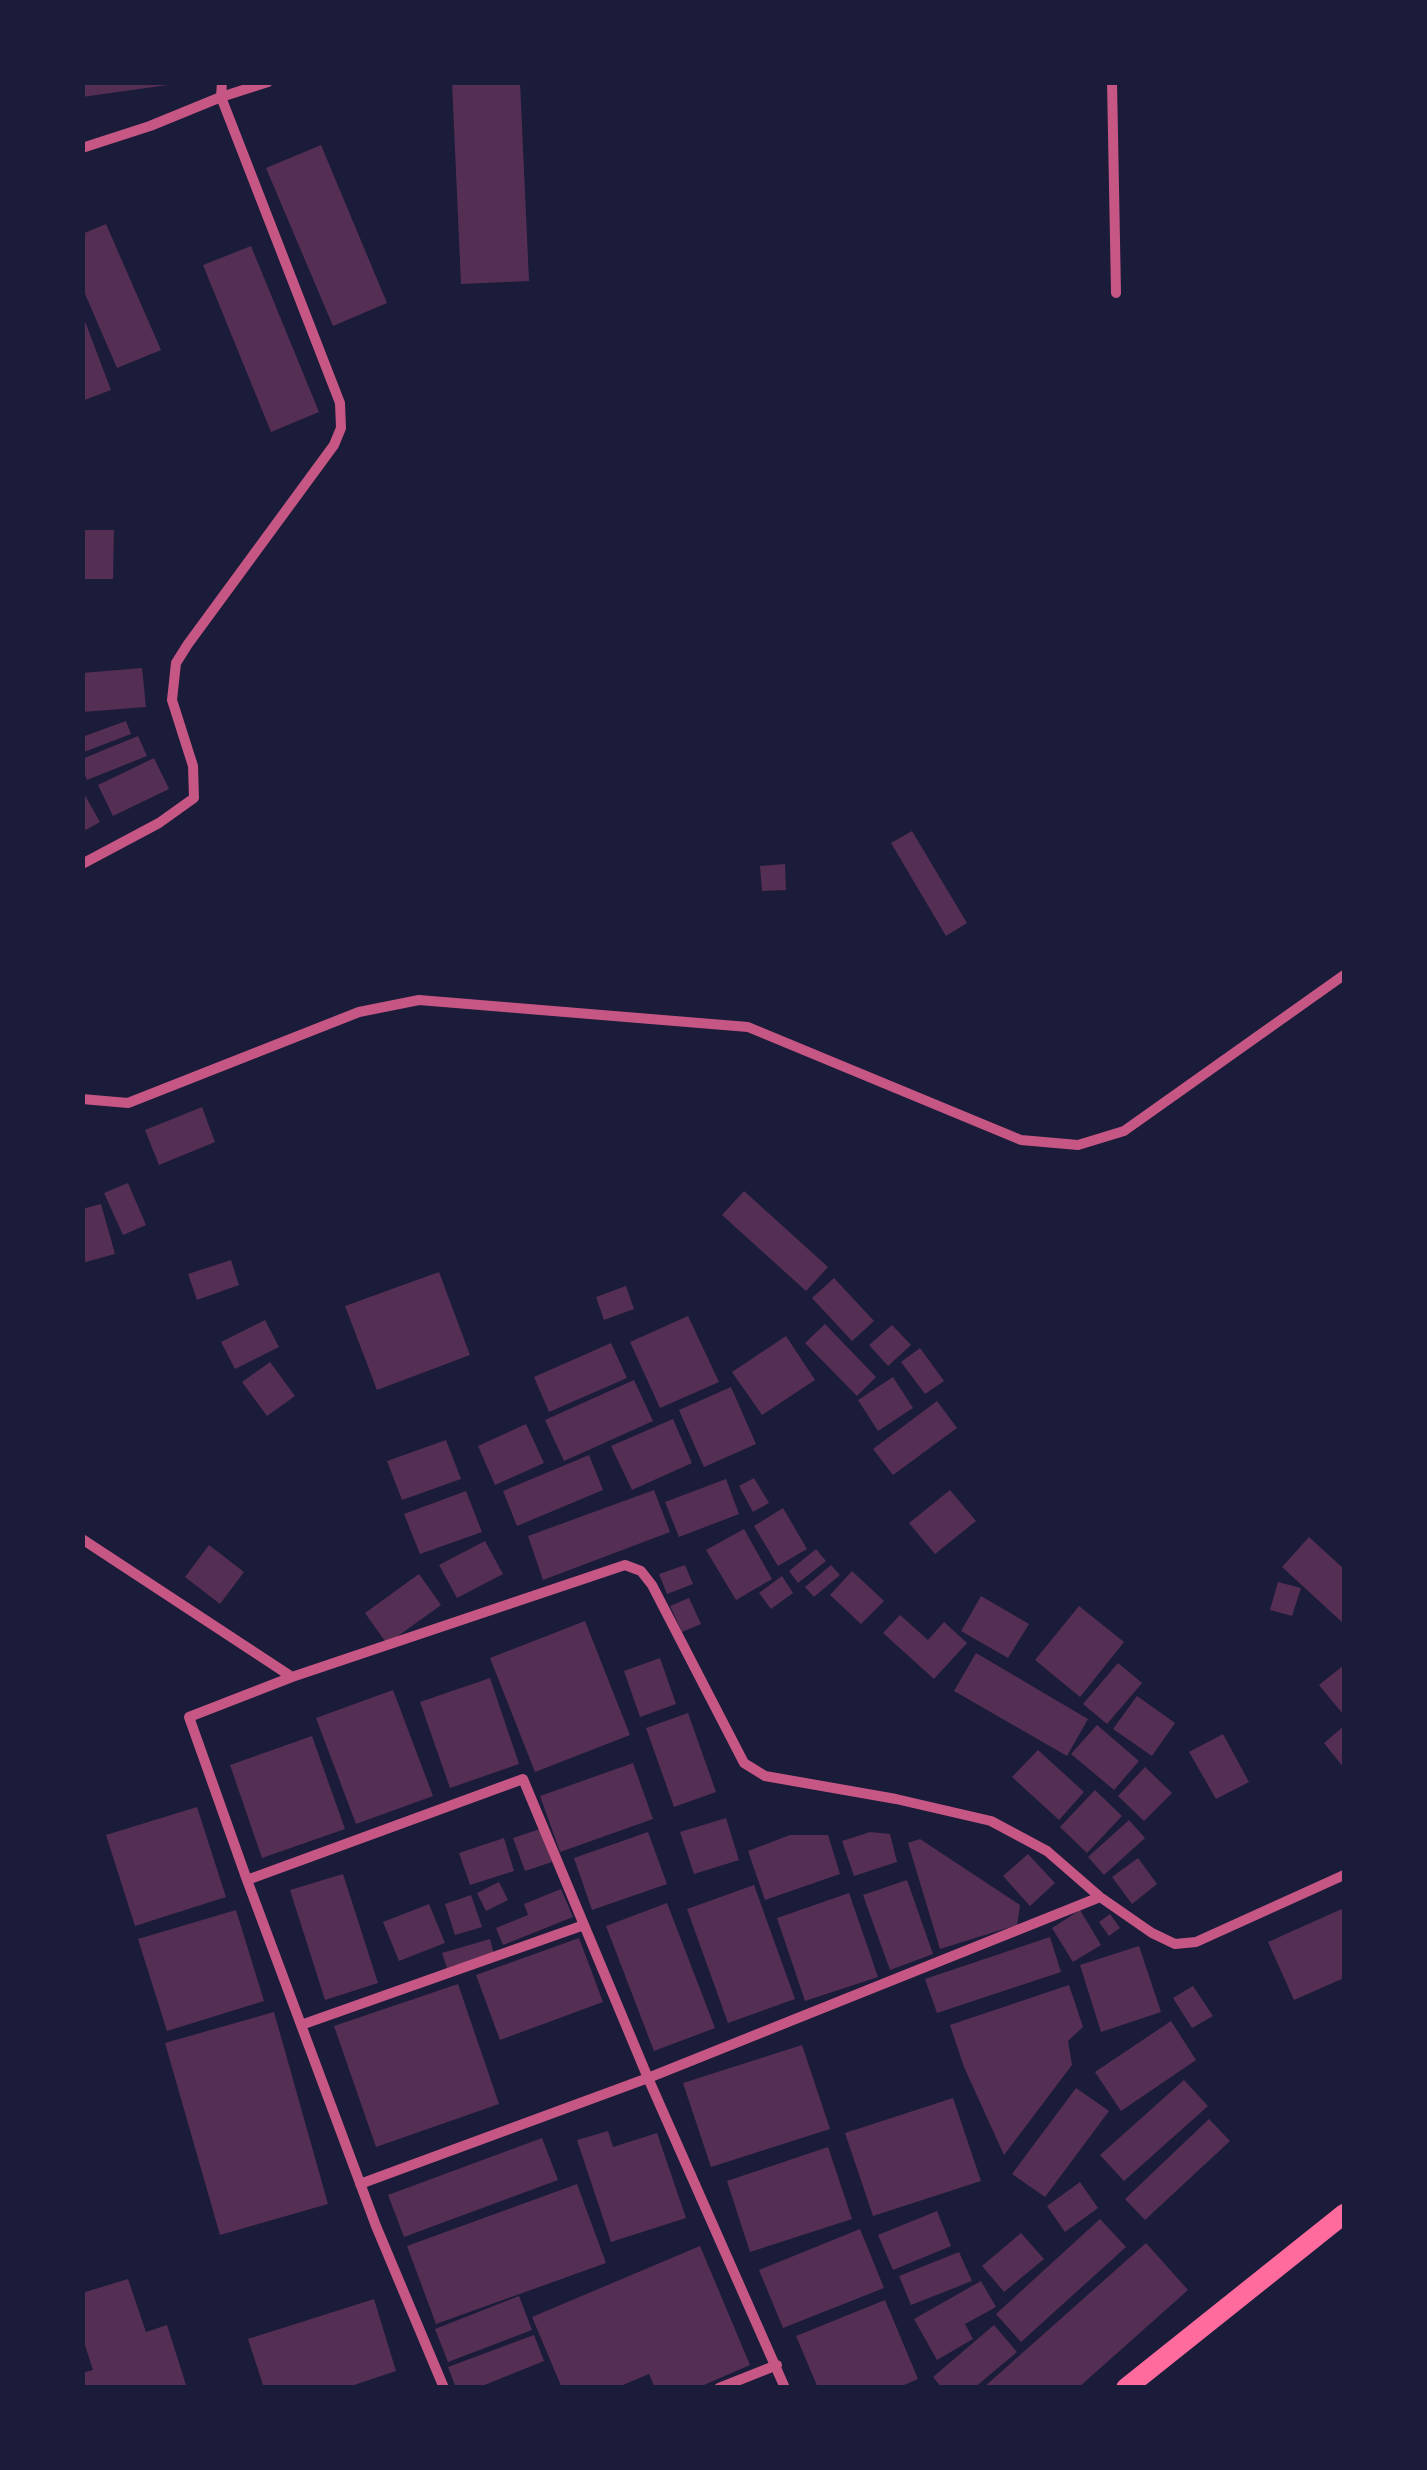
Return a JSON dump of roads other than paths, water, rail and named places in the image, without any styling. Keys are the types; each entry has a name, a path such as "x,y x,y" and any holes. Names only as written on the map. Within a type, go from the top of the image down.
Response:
{"main road":[{"path":"1126,2388 1344,2214"}],"street":[{"path":"82,864 160,823 194,798 193,766 172,700 176,663 334,445 341,428 340,402 221,97 222,82"},
{"path":"82,148 268,82"},
{"path":"1112,82 1116,293"},
{"path":"82,1100 128,1103 358,1012 419,1000 748,1027 1021,1140 1078,1145 1124,1132 1344,975"},
{"path":"82,1539 292,1677"},
{"path":"444,2388 360,2184 189,1717 292,1677 625,1565 641,1571 652,1585 744,1763 765,1776 896,1799 991,1821 1047,1850 1100,1897 1152,1933 1176,1944 1196,1942 1344,1875"},
{"path":"247,1880 523,1780 648,2078 785,2388"},
{"path":"360,2184 648,2078 1100,1897"},
{"path":"301,2025 584,1925"},
{"path":"719,2388 776,2365"}]}
